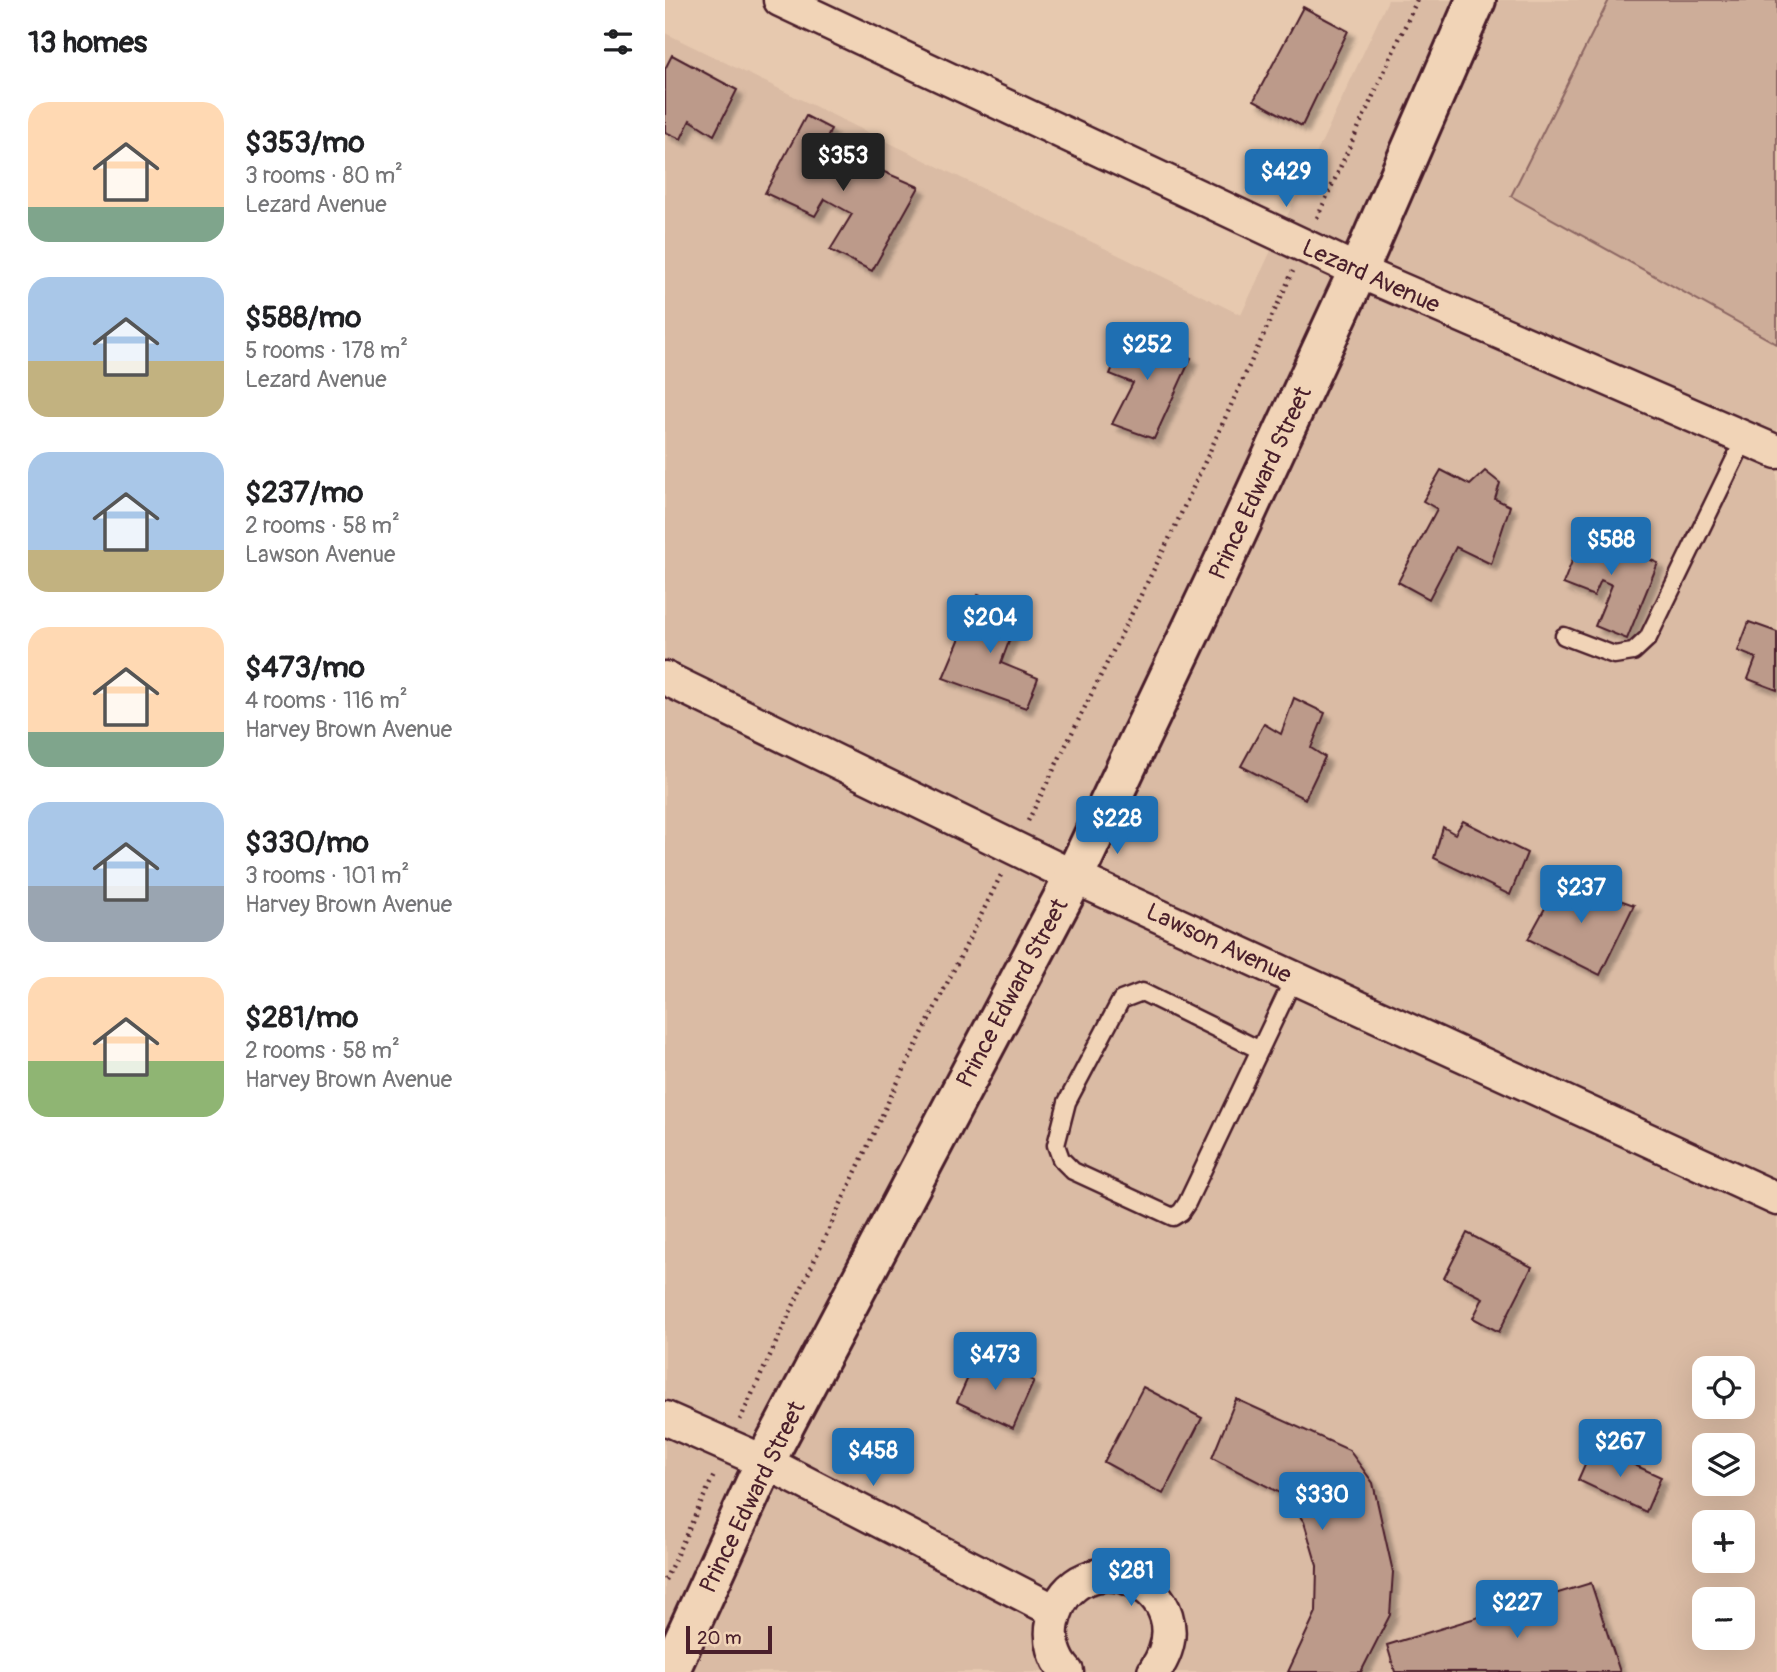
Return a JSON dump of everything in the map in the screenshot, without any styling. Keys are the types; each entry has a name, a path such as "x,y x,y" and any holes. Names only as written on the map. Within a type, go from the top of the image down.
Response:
{"main road":[{"name":"Prince Edward Street","path":"670,1672 765,1462 1074,877 1358,271 1476,0"}],"street":[{"name":"Lezard Avenue","path":"780,0 1358,271 1777,452"},
{"name":"Lawson Avenue","path":"665,677 1074,877 1777,1199"},
{"path":"665,1418 765,1462 1055,1611"},
{"path":"1067,1672 1054,1650 1051,1630 1055,1611 1065,1594 1079,1582 1097,1575 1115,1574 1134,1578 1150,1589 1162,1604 1168,1622 1169,1641 1163,1659 1154,1672"}],"lane":[{"path":"1564,636 1614,655 1633,652 1648,638 1745,438"},
{"path":"1260,1050 1142,992 1121,1000 1067,1102 1056,1145 1061,1159 1073,1171 1174,1217 1181,1212 1187,1203 1260,1050 1294,978"}],"path":[{"path":"665,1580 891,1096 1173,531 1417,0"}],"shaded area":[{"path":"1388,0 1777,0 1777,1672 665,1672 665,33 1241,315"},
{"path":"1609,0 1777,0 1777,344 1511,196"}],"building":[{"path":"1303,7 1348,31 1302,126 1254,100"},
{"path":"672,55 737,90 714,135 690,120 681,139 665,132 665,69"},
{"path":"806,116 831,129 824,146 919,187 872,271 830,250 852,214 825,199 815,216 765,193"},
{"path":"1129,329 1191,358 1154,439 1112,424 1133,383 1110,374"},
{"path":"1441,470 1470,485 1485,471 1500,483 1495,499 1510,506 1491,564 1456,547 1429,599 1398,582 1437,509 1423,501"},
{"path":"1590,516 1613,525 1606,541 1658,563 1627,639 1595,626 1612,585 1601,580 1594,596 1563,584"},
{"path":"978,595 1020,612 1001,663 1038,678 1026,708 943,678"},
{"path":"1749,622 1777,632 1777,690 1748,679 1756,658 1738,651"},
{"path":"1294,698 1325,713 1311,748 1325,757 1305,799 1241,766 1264,724 1281,734"},
{"path":"1463,821 1527,853 1510,895 1434,858 1443,827 1455,834"},
{"path":"1561,879 1634,905 1600,975 1528,939"},
{"path":"1467,1233 1532,1267 1499,1332 1473,1318 1483,1298 1444,1278"},
{"path":"978,1355 1034,1381 1013,1428 957,1402"},
{"path":"1143,1387 1202,1418 1163,1494 1104,1462"},
{"path":"1236,1399 1349,1450 1373,1483 1393,1572 1390,1615 1361,1672 1288,1672 1316,1612 1317,1566 1304,1522 1284,1495 1212,1458"},
{"path":"1593,1446 1661,1477 1646,1512 1578,1480"},
{"path":"1591,1583 1620,1672 1395,1672 1387,1645"}]}
